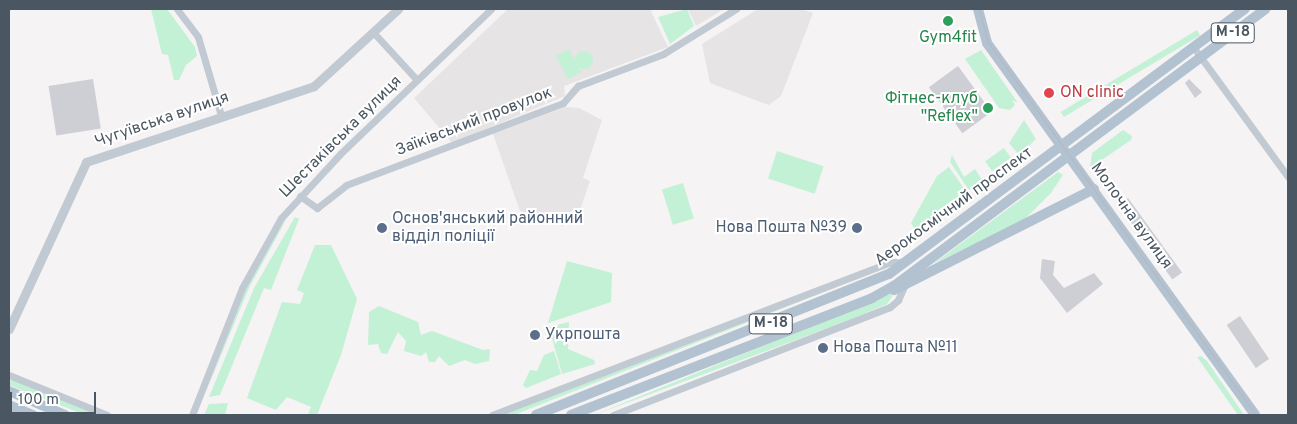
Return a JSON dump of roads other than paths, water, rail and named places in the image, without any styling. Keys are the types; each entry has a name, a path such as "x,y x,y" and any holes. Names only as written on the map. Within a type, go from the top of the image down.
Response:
{"main road":[{"name":"Молочна вулиця","path":"978,9 982,34 1255,415"},
{"name":"Аерокосмічний проспект","path":"536,415 859,289 908,263 1245,9"},
{"name":"Аерокосмічний проспект","path":"905,282 932,257 1070,157 1265,9"},
{"path":"905,282 943,267 1094,189"},
{"path":"932,257 930,266 943,267"},
{"name":"М-18","path":"571,415 872,298 905,282"},
{"path":"9,392 65,415"},
{"path":"9,406 32,415"}],"street":[{"path":"177,9 198,37 221,115"},
{"name":"Чугуївська вулиця","path":"9,329 86,162 221,115 314,86 398,9"},
{"name":"Шестаківська вулиця","path":"192,415 242,288 262,248 300,196 491,9"},
{"name":"Заїківський провулок","path":"300,196 318,208 346,185 563,103 578,86 662,54 736,9"},
{"path":"372,32 417,80"},
{"path":"1194,48 1288,177"},
{"path":"492,415 891,262 908,263"},
{"path":"613,415 890,307 905,282"},
{"path":"9,375 107,415"}],"tram line":[{"path":"979,9 988,42 1256,415"}],"place":[{"name":"Gym4fit","path":"948,21"},
{"name":"ON clinic","path":"1049,93"},
{"name":"Фітнес-клуб \"Reflex\"","path":"988,108"},
{"name":"Основ'янський районний відділ поліції","path":"382,228"},
{"name":"Нова Пошта №39","path":"857,228"},
{"name":"Укрпошта","path":"535,335"},
{"name":"Нова Пошта №11","path":"823,348"}]}
